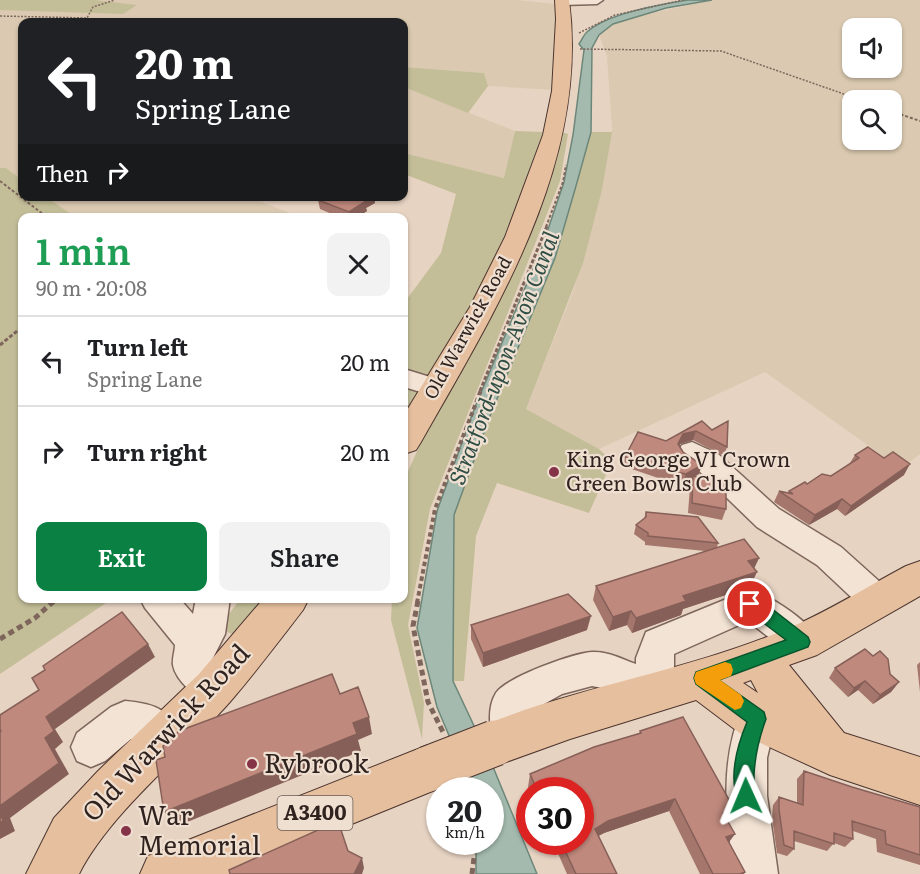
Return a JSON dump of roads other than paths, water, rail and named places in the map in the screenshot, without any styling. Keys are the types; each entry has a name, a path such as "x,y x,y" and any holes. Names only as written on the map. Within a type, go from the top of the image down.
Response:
{"main road":[{"name":"Old Warwick Road","path":"408,435 434,387 484,307 518,237 553,135 561,91 564,19 562,1"},
{"name":"A3400","path":"192,869 437,755 503,740 702,678 802,642 920,577"},
{"name":"Old Warwick Road","path":"52,874 72,836 115,788 163,741 203,676 283,603"},
{"path":"762,657 778,687 830,752"},
{"path":"702,678 757,719 830,752 920,781"}],"street":[{"path":"562,1 597,0"},
{"path":"408,379 434,387"},
{"path":"692,452 708,462 768,518 830,556 878,601"},
{"path":"161,603 194,641 203,676"},
{"path":"203,676 212,603"},
{"path":"655,691 654,658 659,643 750,604 802,642"},
{"path":"756,874 744,777 748,742 757,719"},
{"path":"91,747 124,720 147,722 163,741"}],"water":[{"name":"Stratford-upon-Avon Canal","path":"688,0 712,0 666,8 613,24 599,35 592,48 591,132 555,258 490,416 454,515 453,681 497,777 467,777 437,707 417,628 437,511 475,407 541,250 564,182 573,135 584,50 579,44 587,32 607,20 664,4"},
{"path":"504,794 516,823 516,855 529,855 537,874 476,874 476,855 504,855"}],"place":[{"name":"King George VI Crown Green Bowls Club","path":"554,472"},
{"name":"Rybrook","path":"252,764"},
{"name":"War Memorial","path":"126,831"}]}
